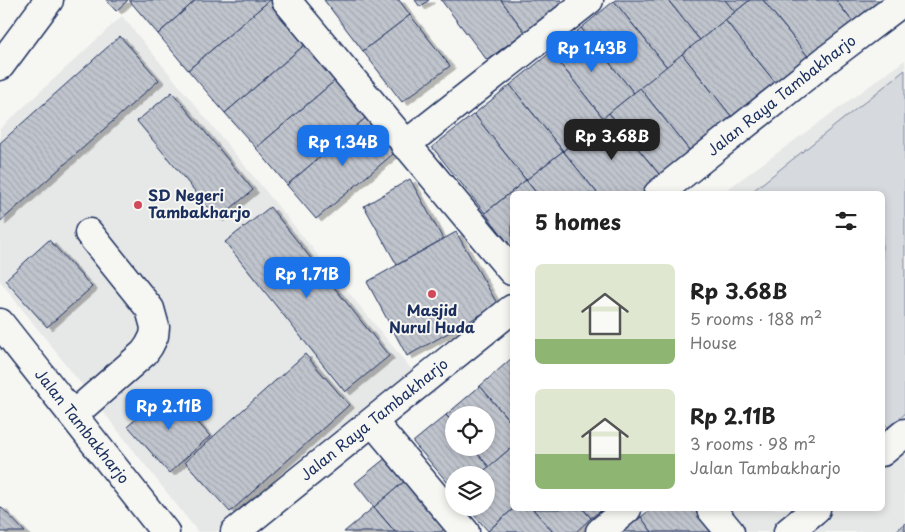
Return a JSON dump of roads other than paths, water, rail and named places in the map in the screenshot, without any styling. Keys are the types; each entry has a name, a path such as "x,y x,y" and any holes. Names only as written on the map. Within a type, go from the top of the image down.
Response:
{"street":[{"path":"0,66 49,0"},
{"path":"286,0 510,269"},
{"path":"405,144 589,0"},
{"name":"Jalan Raya Tambakharjo","path":"662,191 826,60 905,0"},
{"path":"73,415 144,353 150,346 155,327 150,309 89,233"},
{"name":"Jalan Raya Tambakharjo","path":"235,532 510,311"},
{"name":"Jalan Tambakharjo","path":"0,323 165,532"},
{"path":"373,422 465,532"},
{"path":"885,450 905,434"},
{"path":"600,532 625,511"},
{"path":"713,511 730,532"},
{"path":"788,532 814,511"}],"place":[{"name":"SD Negeri Tambakharjo","path":"138,205"},
{"name":"Masjid Nurul Huda","path":"432,294"}]}
